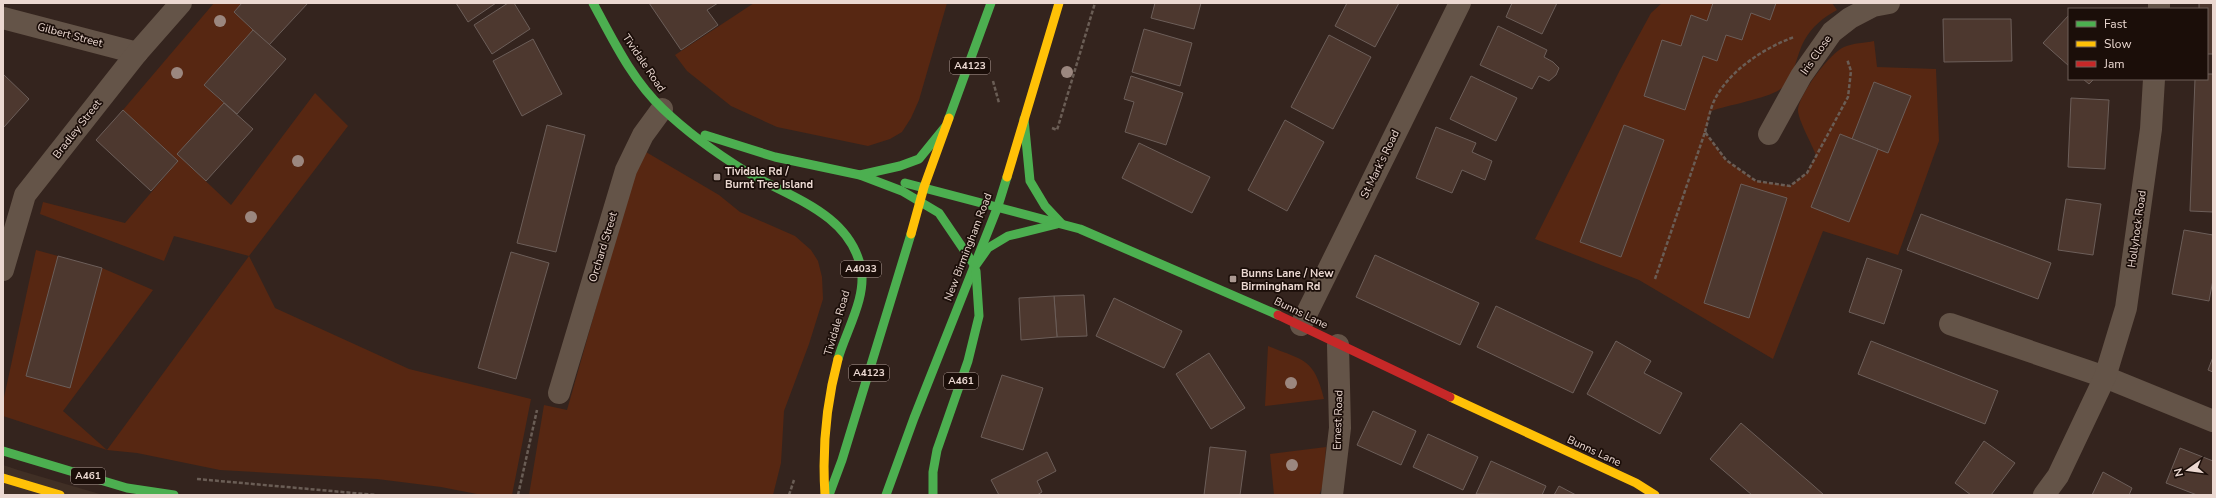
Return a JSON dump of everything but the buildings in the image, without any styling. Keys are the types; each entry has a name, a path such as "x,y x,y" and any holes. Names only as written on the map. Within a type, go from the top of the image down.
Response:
{"main road":[{"name":"Tividale Road","path":"593,3 632,68 662,109 686,129 755,177 823,210 843,230 855,247 862,270 852,319 840,353 824,435 822,469 825,495"},
{"name":"A4123","path":"829,495 845,452 899,277 924,187 945,127 968,71 991,3"},
{"name":"New Birmingham Road","path":"886,495 914,418 998,206 1024,118 1032,98 1059,3"},
{"path":"975,266 988,248 1008,236 1061,223 1045,206 1030,181 1024,118"},
{"name":"A4033","path":"860,175 900,166 919,158 945,127"},
{"name":"Tividale Road","path":"686,129 775,157 860,175"},
{"name":"A4033","path":"860,175 902,191 935,210 975,266"},
{"name":"Bunns Lane","path":"860,175 924,187 1080,229 1301,325 1338,345 1636,483 1655,495"},
{"path":"905,251 921,222 935,210 946,202 968,198"},
{"name":"A461","path":"933,495 937,444 962,376 979,316 975,266"},
{"name":"A461","path":"3,451 127,488 174,495"},
{"path":"22,476 31,486"},
{"name":"A461","path":"3,478 60,495"}],"street":[{"name":"Bradley Street","path":"3,270 25,195 137,53 181,3"},
{"name":"St Mark's Road","path":"1301,325 1460,3"},
{"name":"Iris Close","path":"1769,134 1801,76 1832,32 1850,18 1873,6 1890,3"},
{"name":"Gilbert Street","path":"3,18 137,53"},
{"name":"Hollyhock Road","path":"2044,495 2058,476 2105,377 2126,308 2151,129 2154,80"},
{"name":"Orchard Street","path":"559,393 626,170 643,135 662,109"},
{"path":"1950,324 2105,377 2213,421"},
{"name":"Ernest Road","path":"1332,495 1340,428 1338,345"}],"path":[{"path":"1024,118 1057,130 1095,3"},
{"path":"1655,280 1715,99 1732,76 1756,56 1781,41 1811,30 1843,48 1851,71 1848,97 1807,173 1790,186 1756,181 1726,160 1705,132"},
{"path":"518,495 537,407"}],"shaded area":[{"path":"214,3 242,3 234,12 253,30 204,85 224,103 177,154 231,205 315,93 348,126 249,256 174,236 164,261 40,214 43,202 125,223 178,161 123,110"},
{"path":"754,3 947,3 919,100 911,118 902,132 890,139 868,146 777,127 731,106 687,71 675,55"},
{"path":"1662,3 1832,3 1837,10 1818,23 1807,36 1801,47 1790,78 1782,88 1776,92 1759,98 1711,111 1705,132 1726,160 1756,181 1790,186 1807,173 1816,155 1798,113 1800,102 1816,74 1831,57 1844,47 1874,41 1877,67 1936,69 1939,141 1898,255 1823,231 1773,359 1639,280 1535,239 1620,70 1651,13"},
{"path":"646,152 719,195 740,212 795,236 811,250 818,261 822,277 823,299 809,344 784,411 781,463 773,495 529,495 544,405 567,410 633,177"},
{"path":"36,250 58,256 26,376 70,388 102,268 153,290 63,411 107,450 3,416 3,402"},
{"path":"249,256 275,308 409,369 531,399 512,495 482,495 441,487 377,479 220,470 137,453 107,450"},
{"path":"1268,346 1306,363 1316,376 1324,399 1265,406"},
{"path":"1326,447 1323,485 1319,495 1274,495 1270,454"},
{"path":"3,465 18,470 103,495 3,495"}],"traffic: fast":[{"path":"593,3 624,59 652,98 672,118 702,142 745,171 815,208 844,233 854,249 861,268 862,279 861,291 855,314 838,359"},
{"path":"949,118 991,3"},
{"path":"1024,119 1030,181 1045,206 1061,223"},
{"path":"860,175 900,166 919,159 945,127"},
{"path":"705,135 775,157 860,175 902,191 939,213 975,266"},
{"path":"886,495 914,418 998,206 1007,177"},
{"path":"905,183 1080,229 1278,315"},
{"path":"976,265 988,248 1008,236 1057,224"},
{"path":"829,495 842,460 911,234"},
{"path":"933,495 933,472 937,450 968,361 979,316 976,271"},
{"path":"3,451 127,488 174,495"}],"traffic: slow":[{"path":"1007,177 1059,3"},
{"path":"911,234 924,187 949,118"},
{"path":"825,495 824,461 826,427 830,393 838,359"},
{"path":"1450,397 1636,483 1655,495"},
{"path":"3,478 60,495"}],"traffic: jam":[{"path":"1278,315 1450,397"}],"place":[{"name":"Tividale Rd / Burnt Tree Island","path":"717,177"},
{"name":"Bunns Lane / New Birmingham Rd","path":"1233,279"}]}
